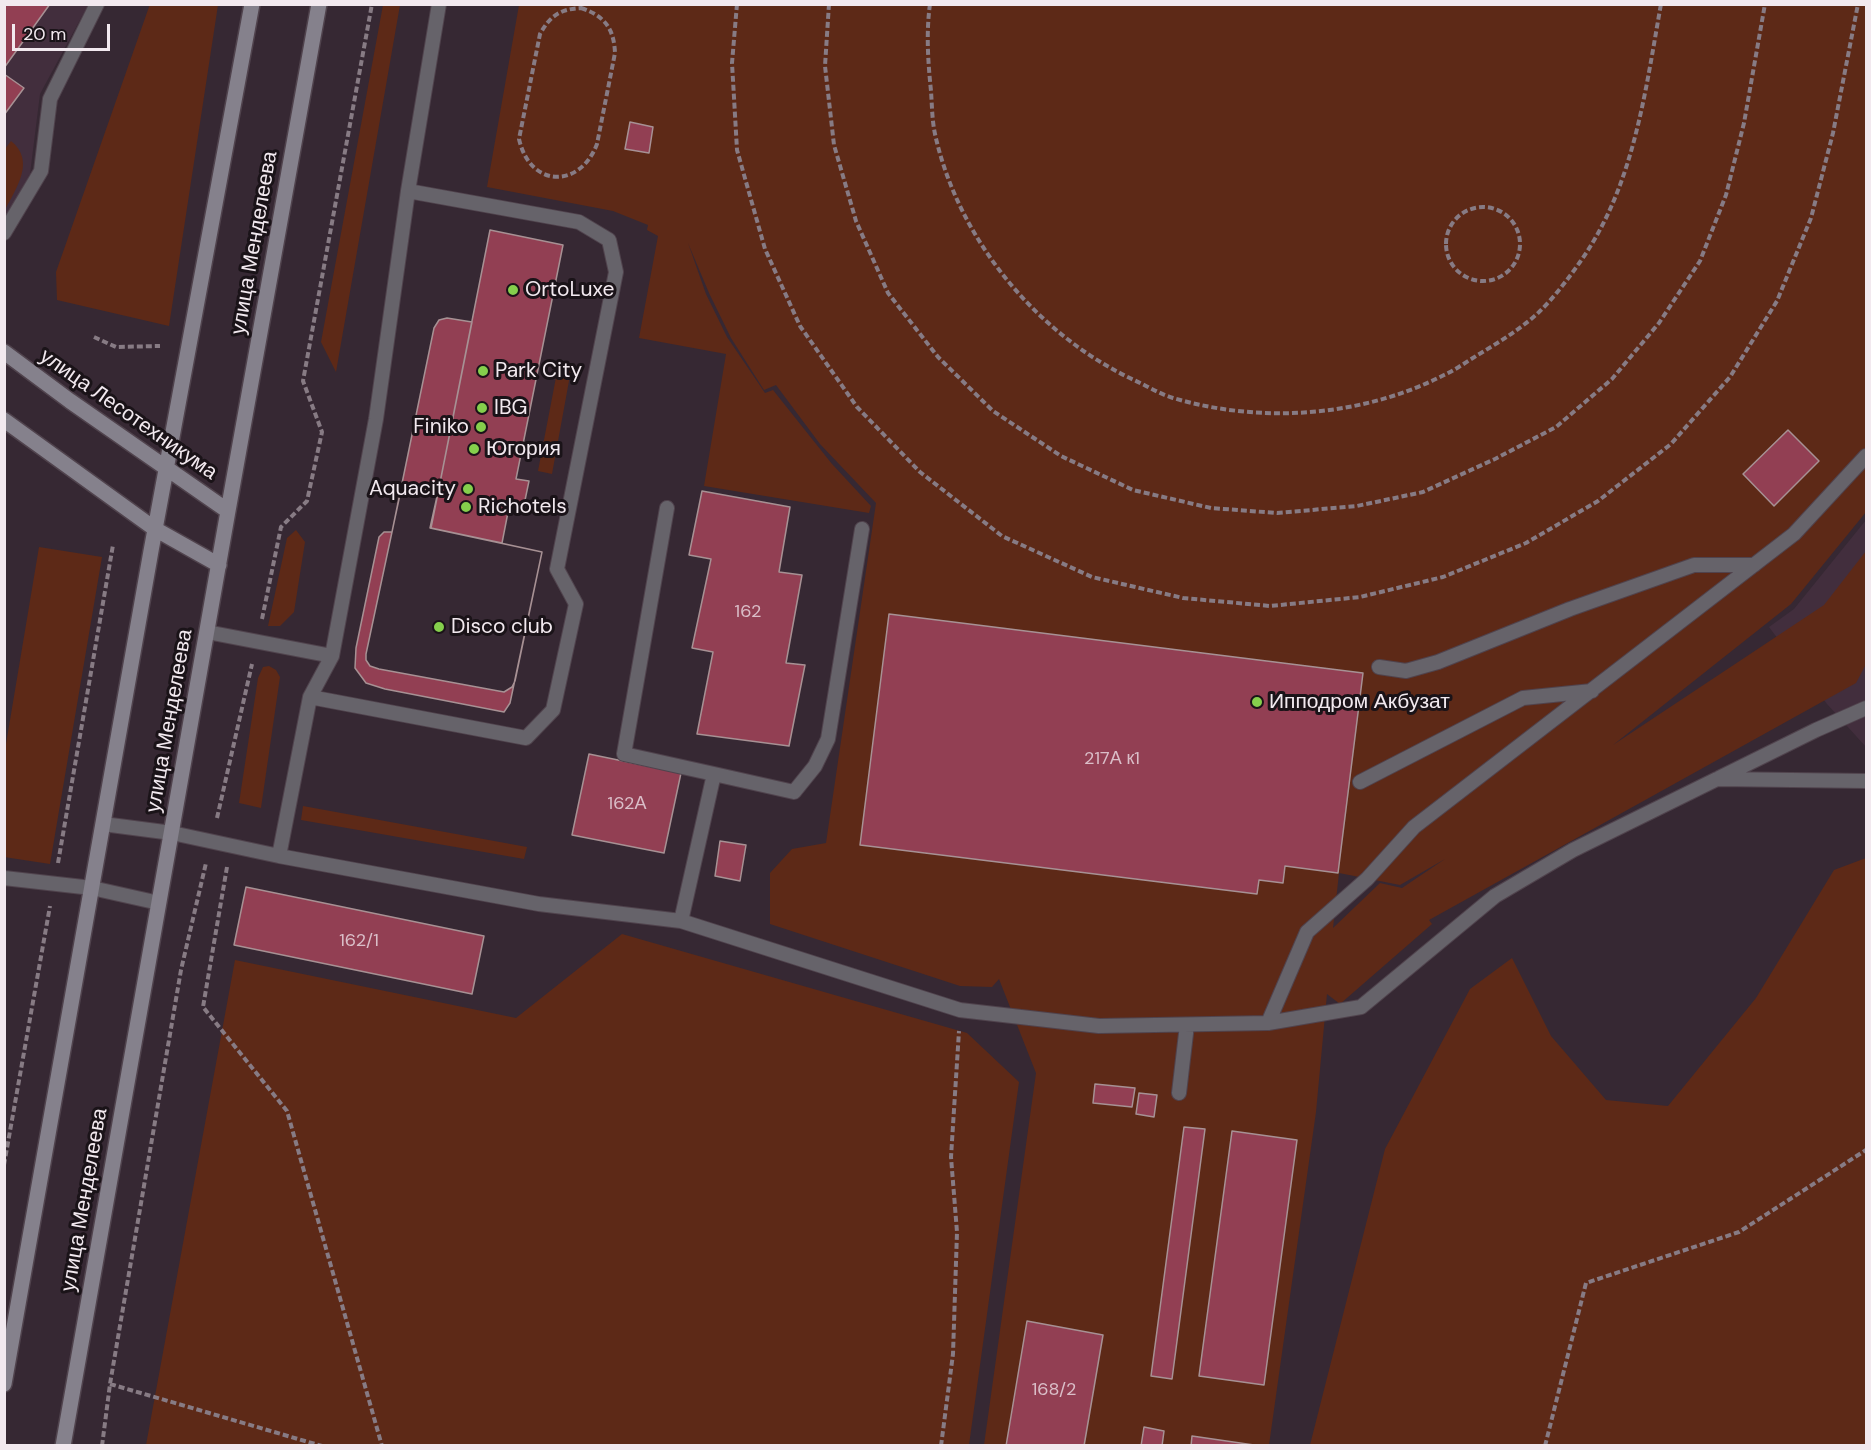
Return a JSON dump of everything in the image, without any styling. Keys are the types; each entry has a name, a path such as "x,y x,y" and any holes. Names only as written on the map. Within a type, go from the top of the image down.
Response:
{"main road":[{"path":"4,1384 10,1318 92,888 155,528 252,4"},
{"name":"улица Менделеева","path":"63,1446 320,4"},
{"name":"улица Лесотехникума","path":"4,352 166,469 228,510"},
{"path":"4,420 155,528 219,565"}],"lane":[{"path":"4,233 41,171 50,99 97,4"},
{"path":"279,856 310,697 332,656 376,419 408,191 439,4"},
{"path":"310,697 526,738 554,710 576,604 557,570 616,272 609,240 579,222 408,191"},
{"path":"1268,1023 1307,932 1367,879 1414,827 1794,534 1866,456"},
{"path":"667,508 624,754 794,792 815,766 828,739 862,529"},
{"path":"1378,667 1406,671 1438,662 1570,609 1694,565 1754,565"},
{"path":"207,632 332,656"},
{"path":"1360,782 1523,698 1592,691"},
{"path":"103,824 172,833 279,856 539,904 681,921 960,1010 1099,1026 1268,1023 1361,1007 1496,896 1573,850 1816,730 1866,708"},
{"path":"681,921 714,774"},
{"path":"1717,779 1866,781"},
{"path":"4,878 92,888 159,903"},
{"path":"1179,1093 1187,1025"}],"path":[{"path":"102,1446 110,1384 181,970 281,527 307,501 322,432 303,381 372,4"},
{"path":"737,4 732,63 737,150 762,238 801,326 857,407 920,472 1002,536 1092,577 1183,598 1270,606 1360,597 1443,577 1526,543 1598,501 1671,444 1730,377 1777,301 1811,218 1833,133 1858,4"},
{"path":"829,4 825,66 834,145 856,221 888,293 938,357 993,411 1061,456 1133,490 1211,508 1277,513 1357,506 1423,492 1556,428 1612,379 1659,323 1700,261 1726,195 1744,123 1765,4"},
{"path":"930,4 928,69 935,133 952,190 983,248 1019,294 1061,336 1113,370 1172,398 1230,411 1282,415 1342,407 1395,396 1444,375 1510,336 1538,313 1582,260 1604,222 1629,162 1640,123 1661,4"},
{"path":"581,8 603,18 614,40 615,53 597,144 586,165 564,176 552,176 540,172 529,164 522,152 519,139 540,34 546,23 556,14 568,9 581,8"},
{"path":"1482,206 1494,208 1506,214 1520,235 1520,248 1509,271 1498,278 1486,281 1463,276 1448,258 1445,246 1446,234 1451,223 1459,214 1470,208 1482,206"},
{"path":"93,337 116,347 160,346"},
{"path":"4,1165 113,545"},
{"path":"230,846 202,1007 286,1111 382,1446"},
{"path":"941,1446 953,1354 957,1232 951,1157 960,1010"},
{"path":"1545,1446 1586,1283 1739,1232 1866,1150"},
{"path":"110,1384 322,1446"}],"shaded area":[{"path":"150,4 218,5 169,326 57,300 56,272"},
{"path":"5,5 88,5 40,94 30,174 5,218"},
{"path":"383,5 400,5 336,372 321,342"},
{"name":"Ипподром Акбузат","path":"519,5 1866,5 1866,512 1791,604 1613,745 1824,605 1866,551 1866,664 1856,683 1429,920 1432,924 1340,1004 1327,994 1316,1112 1269,1445 984,1445 1036,1073 999,979 992,987 960,986 770,924 770,873 792,849 826,843 876,503 820,444 776,385 764,390 731,338 688,243 706,294 727,337 765,393 773,390 832,464 871,506 869,513 704,486 726,354 639,338 658,236 647,230 648,225 613,211 487,187","holes":["1445,859 1402,888 1380,883 1333,928 1339,873 1400,885"]},
{"path":"11,141 22,157 23,166 22,175 5,210 5,149"},
{"path":"558,367 571,370 552,474 538,471"},
{"path":"1866,520 1866,747 1827,704 1769,627 1794,609"},
{"path":"296,530 305,542 294,612 280,626 268,626 287,538"},
{"path":"39,547 102,557 50,864 4,857 5,750"},
{"path":"269,666 276,670 280,677 261,808 239,803 258,678 263,667"},
{"path":"303,806 527,847 524,859 301,820"},
{"path":"1866,858 1866,1445 1310,1445 1385,1149 1470,989 1512,958 1551,1036 1606,1100 1668,1106 1756,998 1834,870"},
{"path":"622,934 967,1033 1019,1082 969,1445 146,1445 235,960 516,1018"}],"building":[{"path":"4,4 50,4 4,68"},
{"path":"4,74 24,88 4,115"},
{"path":"630,122 653,127 649,153 625,149"},
{"path":"490,230 563,245 516,479 529,481 524,505 510,502 502,543 431,528"},
{"path":"447,318 472,322 431,528 542,552 510,703 504,712 385,689 366,683 355,668 356,648 379,537 384,532 392,532 434,328 439,320"},
{"path":"1788,430 1819,461 1774,506 1743,474"},
{"path":"402,485 438,492 430,528 542,552 515,681 512,687 504,692 379,669 370,666 366,660"},
{"path":"702,491 790,507 779,572 802,575 786,663 805,665 789,746 697,734 713,652 692,648 711,559 689,555"},
{"path":"889,614 1363,673 1338,873 1285,866 1283,883 1259,880 1257,894 860,845"},
{"path":"589,754 681,773 664,853 572,835"},
{"path":"720,841 746,845 740,881 715,876"},
{"path":"246,887 484,936 472,994 234,945"},
{"path":"1095,1084 1135,1088 1132,1107 1093,1103"},
{"path":"1139,1093 1157,1095 1154,1117 1136,1114"},
{"path":"1184,1127 1205,1129 1172,1379 1151,1376"},
{"path":"1232,1131 1297,1140 1264,1385 1199,1376"},
{"path":"1027,1321 1103,1335 1084,1446 1006,1446"},
{"path":"1144,1427 1164,1431 1162,1446 1141,1446"},
{"path":"1192,1436 1254,1445 1254,1446 1191,1446"}],"place":[{"name":"OrtoLuxe","path":"513,290"},
{"name":"Park City","path":"483,371"},
{"name":"IBG","path":"482,408"},
{"name":"Finiko","path":"481,427"},
{"name":"Югория","path":"474,449"},
{"name":"Aquacity","path":"468,489"},
{"name":"Richotels","path":"466,507"},
{"name":"Disco club","path":"439,627"},
{"name":"Ипподром Акбузат","path":"1257,702"}]}
